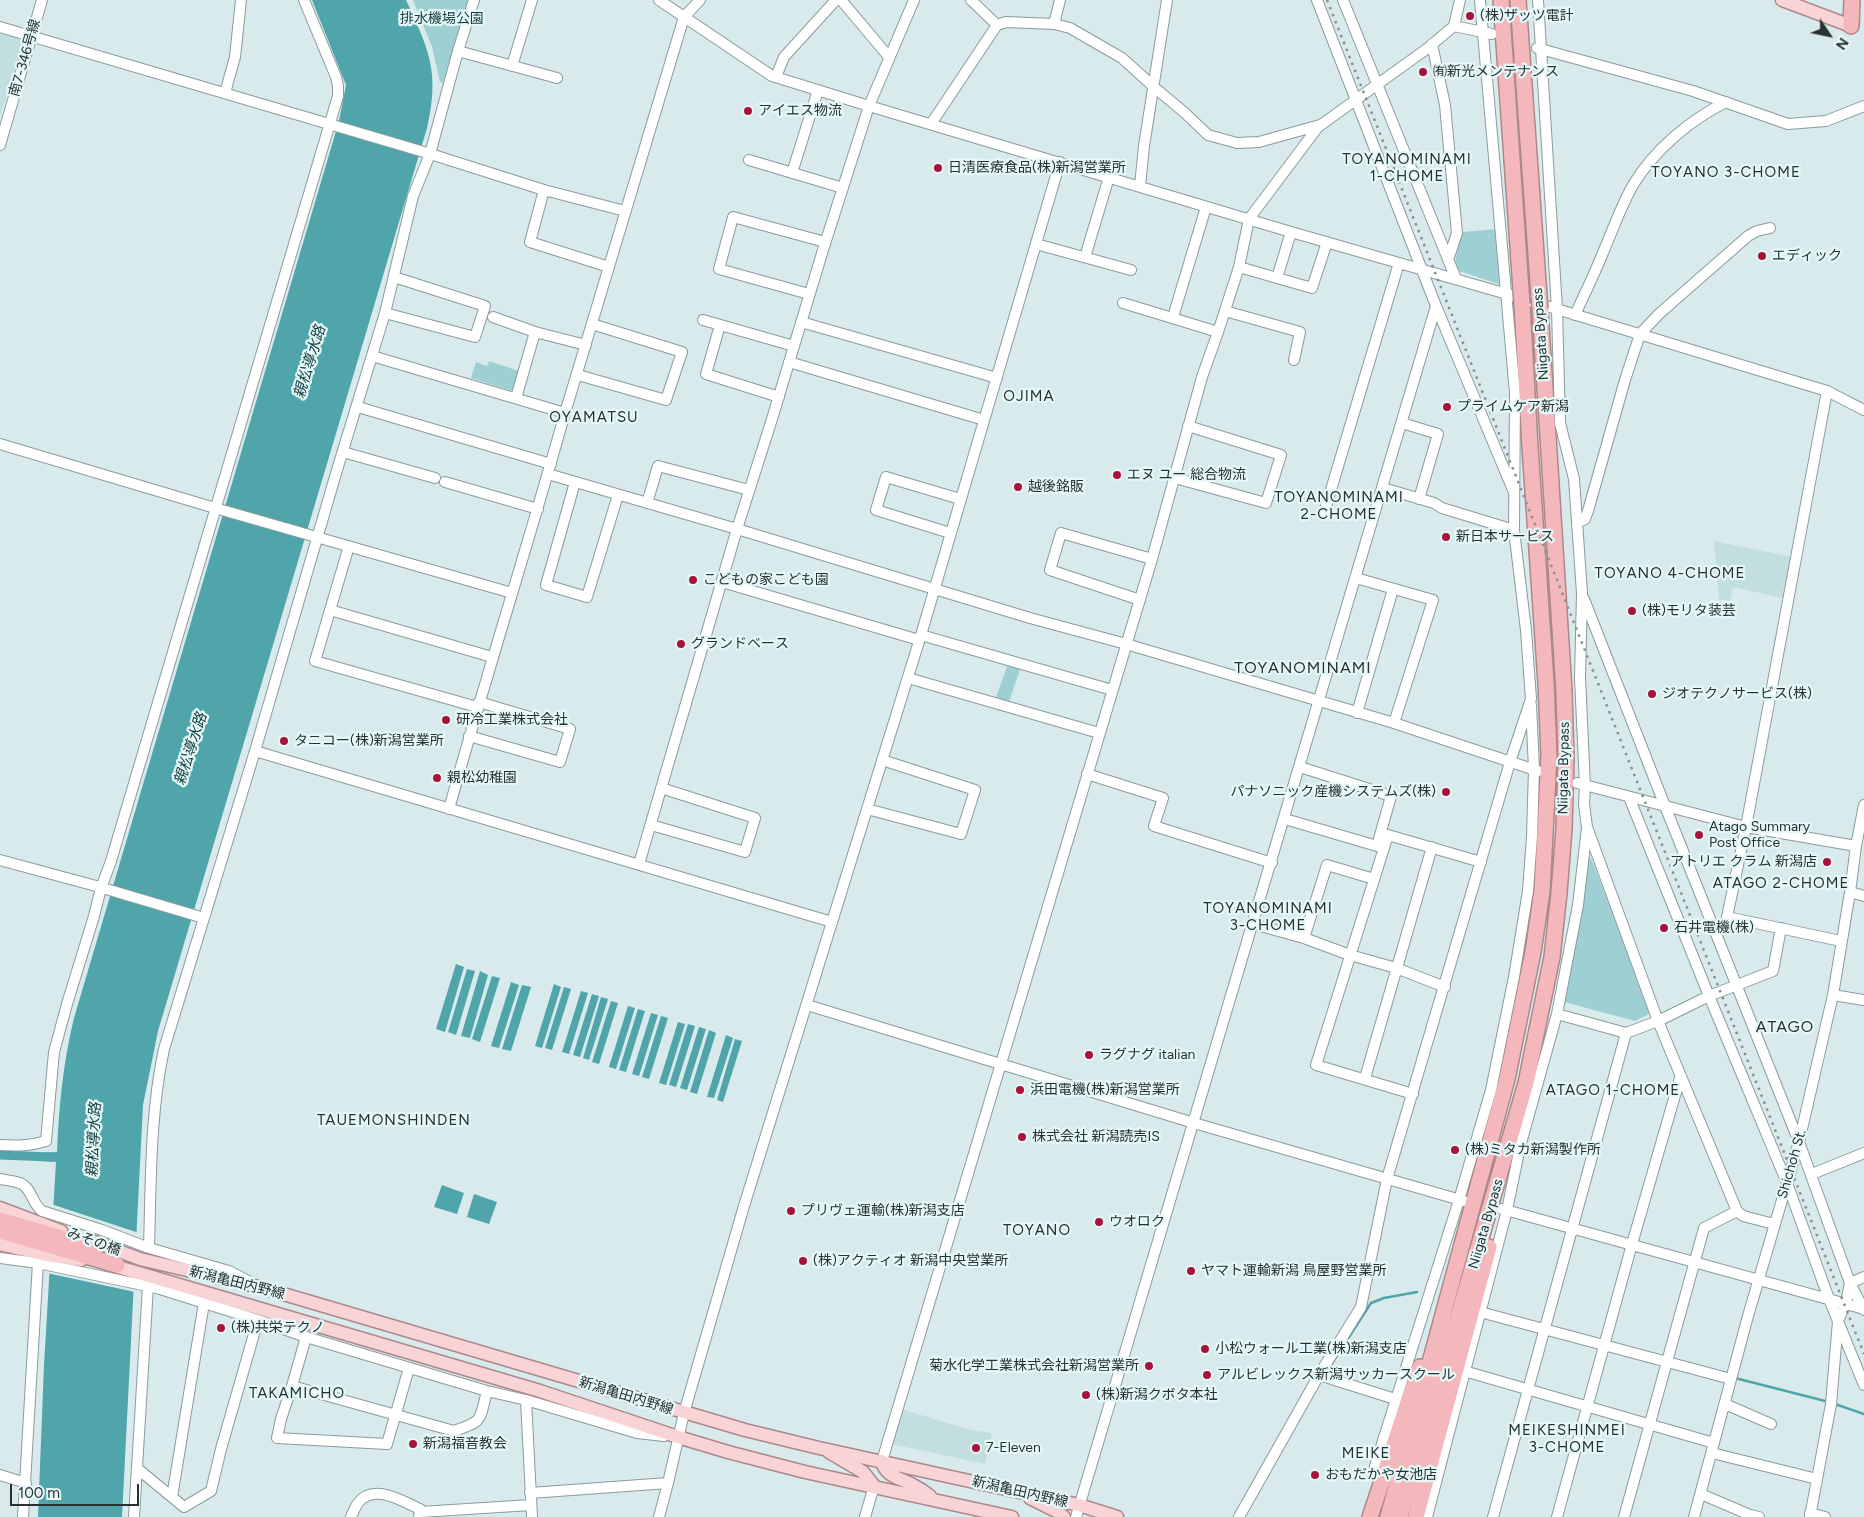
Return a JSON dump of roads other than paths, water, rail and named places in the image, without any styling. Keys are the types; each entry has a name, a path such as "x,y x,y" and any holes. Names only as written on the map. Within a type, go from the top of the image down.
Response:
{"highway":[{"name":"Niigata Bypass","path":"1400,1517 1408,1469 1507,1079 1533,952 1542,891 1549,756 1546,683 1530,447 1517,296 1501,0"},
{"name":"Niigata Bypass","path":"1388,1517 1408,1469 1507,1152 1526,1083 1552,956 1559,893 1564,829 1566,760 1564,691 1540,303 1518,0"},
{"path":"1852,0 1857,29"},
{"path":"1857,29 1864,10"},
{"path":"1416,1517 1489,1250 1507,1152"},
{"path":"1370,1517 1487,1156"},
{"path":"0,1220 46,1243 100,1245"},
{"path":"0,1231 116,1265"}],"main road":[{"path":"1782,0 1857,29"},
{"path":"0,1208 46,1243"},
{"path":"0,1244 46,1243"},
{"name":"みその橋","path":"100,1245 140,1259"},
{"name":"新潟亀田内野線","path":"140,1259 263,1288 684,1413 825,1449 1019,1491 1078,1511 1116,1517"},
{"name":"みその橋","path":"116,1265 142,1281"},
{"name":"新潟亀田内野線","path":"142,1281 540,1391 678,1437 780,1466 1012,1517"},
{"path":"825,1449 863,1472 874,1486"},
{"path":"882,1461 885,1469 891,1475 916,1486 936,1500"},
{"path":"1019,1491 1064,1517"},
{"path":"1078,1511 1086,1517"}],"street":[{"name":"南7-346号線","path":"0,144 42,0"},
{"path":"225,93 235,57 240,0"},
{"path":"0,1145 21,1147 46,1140 54,1052 66,1004 104,889 333,126 338,86 304,0"},
{"path":"145,1246 153,1120 157,1080 164,1049 200,917 255,751 313,536 358,407 386,313 413,196 474,0"},
{"path":"512,66 532,0"},
{"path":"659,0 776,77 1206,207 1517,296 1827,391 1864,410"},
{"path":"449,809 478,704 550,469 565,412 578,376 625,211 637,178 684,17 700,0"},
{"path":"776,77 784,57 836,0"},
{"path":"841,0 889,57"},
{"path":"639,864 737,529 825,242 869,106 914,0"},
{"path":"971,0 997,25"},
{"path":"1054,24 1060,0"},
{"path":"1140,186 1144,146 1167,0"},
{"path":"1316,0 1436,306 1514,494"},
{"path":"1343,0 1456,279"},
{"path":"882,1461 1140,600 1202,377 1239,267 1249,219 1320,125 1454,26 1460,0"},
{"path":"1380,1485 1374,1466 1462,1200 1491,1090 1518,952 1528,882 1532,836 1536,770 1526,630 1514,530 1517,296 1487,33 1480,0"},
{"path":"1538,0 1538,49 1557,309 1560,423 1574,479 1582,593 1580,678 1581,784 1587,827 1680,1078 1736,1211 1743,1216 1774,1224"},
{"path":"931,124 997,25 1006,22 1054,24 1070,28 1122,58 1208,135 1237,143 1259,142 1320,125"},
{"path":"1454,26 1487,33"},
{"path":"0,27 427,153 544,190 625,211"},
{"path":"1432,44 1445,105 1457,233 1448,260"},
{"path":"1538,49 1693,91 1788,124 1826,121 1864,106"},
{"path":"458,51 557,78"},
{"path":"792,173 818,90"},
{"path":"1575,315 1634,184 1652,160 1670,142 1708,112 1726,102"},
{"path":"749,160 843,188"},
{"path":"659,1517 684,1413 744,1206 908,678 1060,162"},
{"path":"1085,257 1109,177"},
{"path":"544,190 530,242 610,267"},
{"path":"1173,317 1206,207"},
{"path":"810,294 719,269 733,217 825,242"},
{"path":"1577,523 1585,519 1588,511 1640,334 1660,313 1748,236 1757,231 1770,228"},
{"path":"1277,278 1291,232"},
{"path":"1239,267 1312,288 1327,242"},
{"path":"1036,244 1131,270"},
{"path":"1324,513 1399,263"},
{"path":"386,313 474,337 485,306 394,277"},
{"path":"1123,303 1218,332"},
{"path":"1078,1511 1320,702 1436,306"},
{"path":"1225,311 1300,332 1294,360"},
{"path":"493,317 535,332 586,345"},
{"path":"703,320 794,346"},
{"path":"801,322 997,378"},
{"path":"578,376 666,400 682,352 592,324"},
{"path":"720,324 706,374 779,397"},
{"path":"516,398 535,332"},
{"path":"372,356 565,412"},
{"path":"789,362 984,420"},
{"path":"1827,391 1746,827 1727,917 1841,940"},
{"path":"358,407 550,469 574,482 1394,724 1536,770"},
{"path":"1402,423 1438,434 1419,499"},
{"path":"1175,478 1266,503 1281,455 1188,426"},
{"path":"0,444 512,593"},
{"path":"343,452 538,509"},
{"path":"647,503 658,466 749,490"},
{"path":"950,533 876,510 886,477 960,499"},
{"path":"574,482 546,585 587,597 618,494"},
{"path":"1383,488 1514,530"},
{"path":"1140,600 1050,570 1061,533 1152,559"},
{"path":"349,546 315,661 570,728 560,762 469,736"},
{"path":"1356,578 1433,600 1394,724"},
{"path":"722,582 1112,690"},
{"path":"1356,713 1393,589"},
{"path":"1582,593 1800,1142 1850,1283 1864,1309"},
{"path":"330,610 492,657"},
{"path":"908,678 1099,733"},
{"path":"1240,1517 1318,1375 1361,1307 1387,1179 1510,762 1531,699"},
{"path":"255,751 832,922"},
{"path":"868,809 961,834 975,790 882,760"},
{"path":"1285,819 1377,846 1391,796 1300,767"},
{"path":"1087,774 1163,798 1154,826 1272,863"},
{"path":"1581,784 1746,827 1856,846"},
{"path":"651,825 745,852 754,818 662,788"},
{"path":"1629,797 1787,1184 1829,1299 1864,1384"},
{"name":"Shichoh St.","path":"1694,1517 1758,1279 1800,1142 1833,994 1864,805"},
{"path":"1427,1517 1520,1147 1557,1014 1578,905 1587,827"},
{"path":"1413,1094 1365,1078 1316,1065 1388,835 1481,862"},
{"path":"1365,1078 1432,848"},
{"path":"0,860 200,917"},
{"path":"1304,938 1327,865 1374,879"},
{"path":"1850,892 1864,896"},
{"path":"1253,924 1304,938 1350,955 1396,968 1445,987"},
{"path":"1557,1014 1626,1033 1658,1021 1709,996 1774,971 1781,928"},
{"path":"1833,994 1864,1000"},
{"path":"807,1005 1194,1123 1462,1200"},
{"path":"1493,1517 1626,1033"},
{"path":"1557,1517 1680,1078"},
{"path":"1812,1174 1864,1152"},
{"path":"0,1179 20,1183 25,1186 38,1208 46,1243 23,1517"},
{"path":"1504,1209 1864,1309"},
{"path":"1624,1517 1704,1228 1736,1211"},
{"path":"0,1258 46,1243 102,1230 145,1246 229,1271 263,1288"},
{"path":"46,1243 204,1304 306,1337 487,1392 526,1400 637,1433 678,1437"},
{"path":"1850,1283 1864,1277"},
{"path":"134,1517 138,1469 143,1340 142,1281"},
{"path":"1825,1517 1810,1515 1831,1404 1838,1321 1846,1303 1850,1283"},
{"path":"172,1497 204,1304"},
{"path":"1480,1312 1731,1379"},
{"path":"138,1469 184,1507 210,1491 258,1320"},
{"path":"306,1337 277,1438 387,1444 409,1368"},
{"path":"1464,1371 1650,1423 1713,1448 1817,1479"},
{"path":"1318,1375 1395,1399"},
{"path":"292,1386 454,1432 474,1425 480,1419 487,1392"},
{"path":"526,1400 532,1517"},
{"path":"1724,1404 1771,1424"},
{"path":"0,1475 26,1483"},
{"path":"530,1493 668,1483"},
{"path":"865,1517 874,1486"},
{"path":"351,1517 358,1502 374,1493 382,1493 420,1509 420,1515 531,1505"},
{"path":"1701,1494 1759,1517"}],"water":[{"name":"親松導水路","path":"312,0 406,0 421,33 430,62 432,76 431,108 427,128 158,1031 143,1105 122,1517 38,1517 44,1365 56,1162 39,1161 39,1153 57,1152 62,1085 74,1018 339,121 346,85"},
{"path":"456,964 464,967 445,1032 436,1029"},
{"path":"467,969 475,971 456,1035 448,1032"},
{"path":"480,971 488,975 470,1038 461,1036"},
{"path":"492,976 500,978 480,1042 472,1039"},
{"path":"511,982 519,985 499,1048 491,1046"},
{"path":"554,984 561,987 542,1048 535,1046"},
{"path":"522,985 531,987 511,1051 502,1049"},
{"path":"564,987 571,989 552,1050 545,1048"},
{"path":"581,991 588,993 569,1054 562,1052"},
{"path":"592,994 599,996 580,1057 573,1055"},
{"path":"601,997 608,999 589,1060 583,1058"},
{"path":"611,1001 618,1003 599,1064 592,1062"},
{"path":"628,1006 635,1008 616,1069 609,1067"},
{"path":"638,1009 645,1011 626,1072 619,1070"},
{"path":"651,1013 658,1015 639,1076 632,1074"},
{"path":"661,1016 668,1018 649,1079 642,1077"},
{"path":"678,1022 685,1024 666,1085 659,1083"},
{"path":"688,1024 695,1026 676,1087 669,1085"},
{"path":"699,1027 706,1029 687,1090 680,1088"},
{"path":"709,1030 716,1033 697,1094 690,1092"},
{"path":"726,1035 733,1038 714,1098 707,1097"},
{"path":"735,1039 742,1041 723,1102 717,1100"},
{"path":"442,1185 464,1193 457,1214 434,1207"},
{"path":"474,1194 497,1202 489,1224 467,1217"}],"waterway":[{"path":"0,1155 51,1157"},
{"path":"1327,1371 1371,1303 1384,1298 1417,1292"},
{"path":"1735,1378 1829,1402"},
{"path":"1835,1404 1864,1414"}],"railway":[{"path":"1327,0 1864,1354"}],"place":[{"name":"(株)ザッツ電計","path":"1470,16"},
{"name":"㈲新光メンテナンス","path":"1423,72"},
{"name":"アイエス物流","path":"748,111"},
{"name":"日清医療食品(株)新潟営業所","path":"938,168"},
{"name":"エディック","path":"1762,256"},
{"name":"プライムケア新潟","path":"1447,407"},
{"name":"エヌ ユー 総合物流","path":"1117,475"},
{"name":"越後銘販","path":"1018,487"},
{"name":"新日本サービス","path":"1446,537"},
{"name":"こどもの家こども園","path":"693,580"},
{"name":"(株)モリタ装芸","path":"1632,611"},
{"name":"グランドベース","path":"681,644"},
{"name":"ジオテクノサービス(株)","path":"1652,694"},
{"name":"研冷工業株式会社","path":"446,720"},
{"name":"タニコー(株)新潟営業所","path":"284,741"},
{"name":"親松幼稚園","path":"437,778"},
{"name":"パナソニック産機システムズ(株)","path":"1446,792"},
{"name":"Atago Summary Post Office","path":"1699,835"},
{"name":"アトリエ クラム 新潟店","path":"1827,862"},
{"name":"石井電機(株)","path":"1664,928"},
{"name":"ラグナグ italian","path":"1089,1055"},
{"name":"浜田電機(株)新潟営業所","path":"1020,1090"},
{"name":"株式会社 新潟読売IS","path":"1022,1137"},
{"name":"(株)ミタカ新潟製作所","path":"1455,1150"},
{"name":"プリヴェ運輸(株)新潟支店","path":"791,1211"},
{"name":"ウオロク","path":"1099,1222"},
{"name":"(株)アクティオ 新潟中央営業所","path":"803,1261"},
{"name":"ヤマト運輸新潟 鳥屋野営業所","path":"1191,1271"},
{"name":"(株)共栄テクノ","path":"221,1328"},
{"name":"小松ウォール工業(株)新潟支店","path":"1205,1349"},
{"name":"菊水化学工業株式会社新潟営業所","path":"1149,1366"},
{"name":"アルビレックス新潟サッカースクール","path":"1207,1375"},
{"name":"(株)新潟クボタ本社","path":"1086,1395"},
{"name":"新潟福音教会","path":"413,1444"},
{"name":"7-Eleven","path":"976,1448"},
{"name":"おもだかや女池店","path":"1315,1475"}],"district":[{"name":"TOYANOMINAMI 1-CHOME","path":"1407,168"},
{"name":"TOYANO 3-CHOME","path":"1726,173"},
{"name":"OJIMA","path":"1029,397"},
{"name":"OYAMATSU","path":"594,418"},
{"name":"TOYANOMINAMI 2-CHOME","path":"1339,506"},
{"name":"TOYANO 4-CHOME","path":"1670,574"},
{"name":"TOYANOMINAMI","path":"1303,668"},
{"name":"ATAGO 2-CHOME","path":"1781,884"},
{"name":"TOYANOMINAMI 3-CHOME","path":"1268,918"},
{"name":"ATAGO","path":"1785,1027"},
{"name":"ATAGO 1-CHOME","path":"1613,1091"},
{"name":"TAUEMONSHINDEN","path":"394,1121"},
{"name":"TOYANO","path":"1037,1231"},
{"name":"TAKAMICHO","path":"297,1394"},
{"name":"MEIKESHINMEI 3-CHOME","path":"1567,1440"},
{"name":"MEIKE","path":"1366,1454"}],"park label":[{"name":"排水機場公園","path":"442,19"}]}
